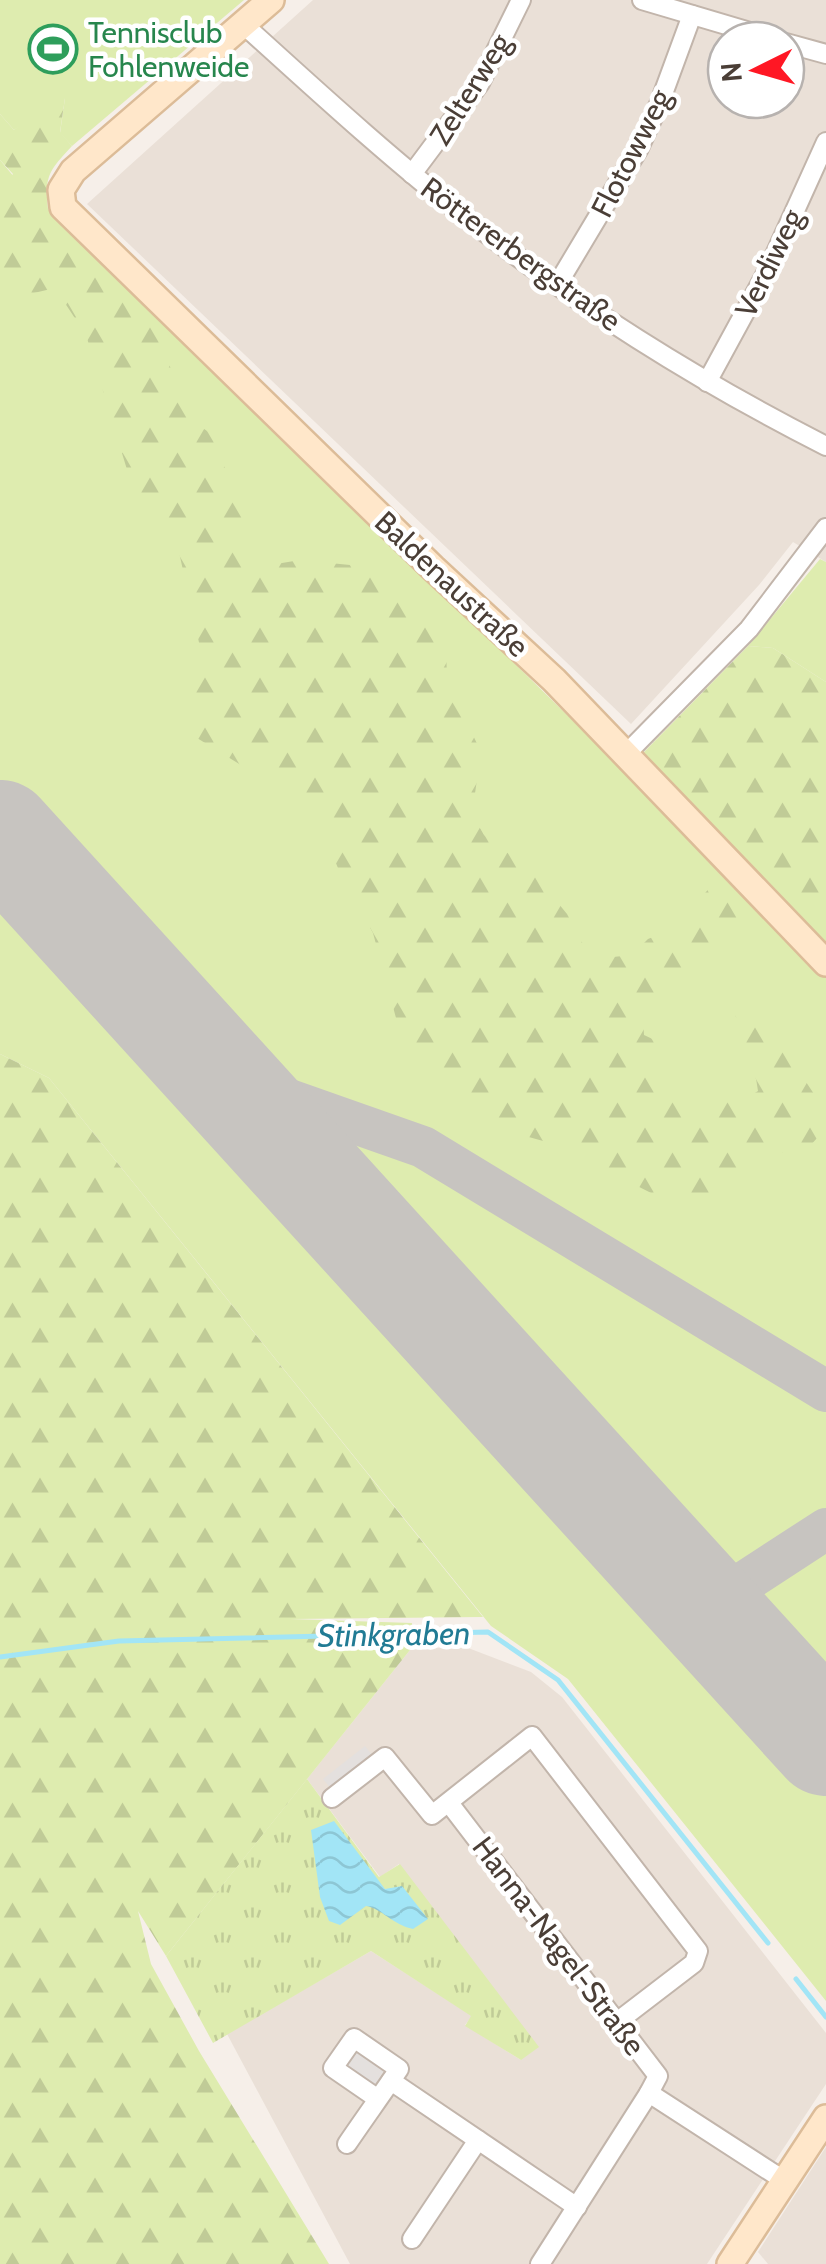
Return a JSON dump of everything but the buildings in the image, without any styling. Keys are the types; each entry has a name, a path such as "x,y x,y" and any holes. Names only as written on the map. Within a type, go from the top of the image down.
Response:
{"street":[{"path":"243,24 271,0"},
{"name":"Zelterweg","path":"412,174 480,83 521,0"},
{"path":"642,0 709,20"},
{"name":"Flotowweg","path":"557,285 639,148 692,15"},
{"name":"Röttererbergstraße","path":"243,24 412,174 557,285 707,382 826,446"},
{"name":"Baldenaustraße","path":"243,24 73,171 61,190 60,199 68,215 554,680 826,963"},
{"name":"Verdiweg","path":"707,382 769,268 826,142"},
{"path":"626,754 749,629 826,528"},
{"path":"332,1798 385,1757 432,1815 532,1736 698,1950 694,1962 617,2022"},
{"name":"Hanna-Nagel-Straße","path":"449,1803 658,2076 649,2093 785,2181"},
{"path":"347,2144 378,2100 399,2069 354,2038 333,2068 378,2100"},
{"path":"391,2081 577,2207"},
{"path":"540,2264 649,2093"},
{"path":"730,2264 826,2118"},
{"path":"412,2239 478,2140"}],"shaded area":[{"path":"313,0 826,0 826,562 793,542 759,585 631,724 87,204"},
{"path":"463,1646 531,1672 562,1697 826,2033 826,2084 707,2264 350,2264 227,2034 371,1951 472,2016 465,2025 521,2060 399,1864 380,1877 307,1779 410,1650"},
{"path":"365,1746 373,1756 331,1789 323,1779"},
{"path":"354,2046 386,2068 372,2089 340,2067"},
{"path":"826,2147 826,2264 768,2264 758,2252"}],"green space":[{"path":"0,0 244,0 72,146 60,133 65,98 14,130 0,114"},
{"path":"60,92 65,98 60,132 72,146 50,174 48,209 167,322 168,362 197,424 220,440 220,460 236,485 251,544 270,565 300,560 350,565 396,575 416,595 434,618 446,644 447,681 481,752 472,814 484,835 532,871 567,914 585,948 613,957 632,955 648,939 675,928 718,878 744,897 757,924 729,932 679,981 678,991 643,1019 644,1035 661,1043 664,1077 681,1093 742,1101 758,1091 734,1008 754,1004 826,1112 826,1128 809,1147 789,1155 771,1148 757,1161 747,1183 731,1198 709,1205 665,1200 554,1144 503,1130 465,1112 448,1078 399,1029 373,933 340,873 318,819 197,738 193,709 200,647 173,525 132,486 86,335 55,288 0,301 0,190 13,174 0,160 0,114 14,130"},
{"path":"0,160 167,361 167,322 725,870 826,977 826,2001 568,1679 491,1626 49,1078 0,1054"},
{"path":"820,559 826,562 826,682 773,648 748,646"},
{"path":"748,646 773,648 826,682 826,943 643,753"},
{"path":"0,1054 49,1078 483,1617 290,1619 412,1623 410,1650 166,1956 138,1911 151,1964 199,2051 329,2264 0,2264"},
{"path":"307,1779 379,1877 400,1864 539,2047 521,2060 465,2026 471,2016 371,1951 213,2043 166,1956"}],"water":[{"path":"334,1821 385,1889 402,1886 428,1919 413,1929 366,1906 340,1925 329,1921 320,1897 311,1830"}],"waterway":[{"name":"Stinkgraben","path":"0,1657 119,1641 488,1632 558,1680 768,1943"},
{"name":"Stinkgraben","path":"796,1979 826,2017"}],"taxiway":[{"path":"221,1076 423,1147 826,1391"},
{"path":"706,1607 826,1529"}],"runway":[{"path":"0,834 826,1742"}],"place":[{"name":"Tennisclub Fohlenweide","path":"53,49"}]}
